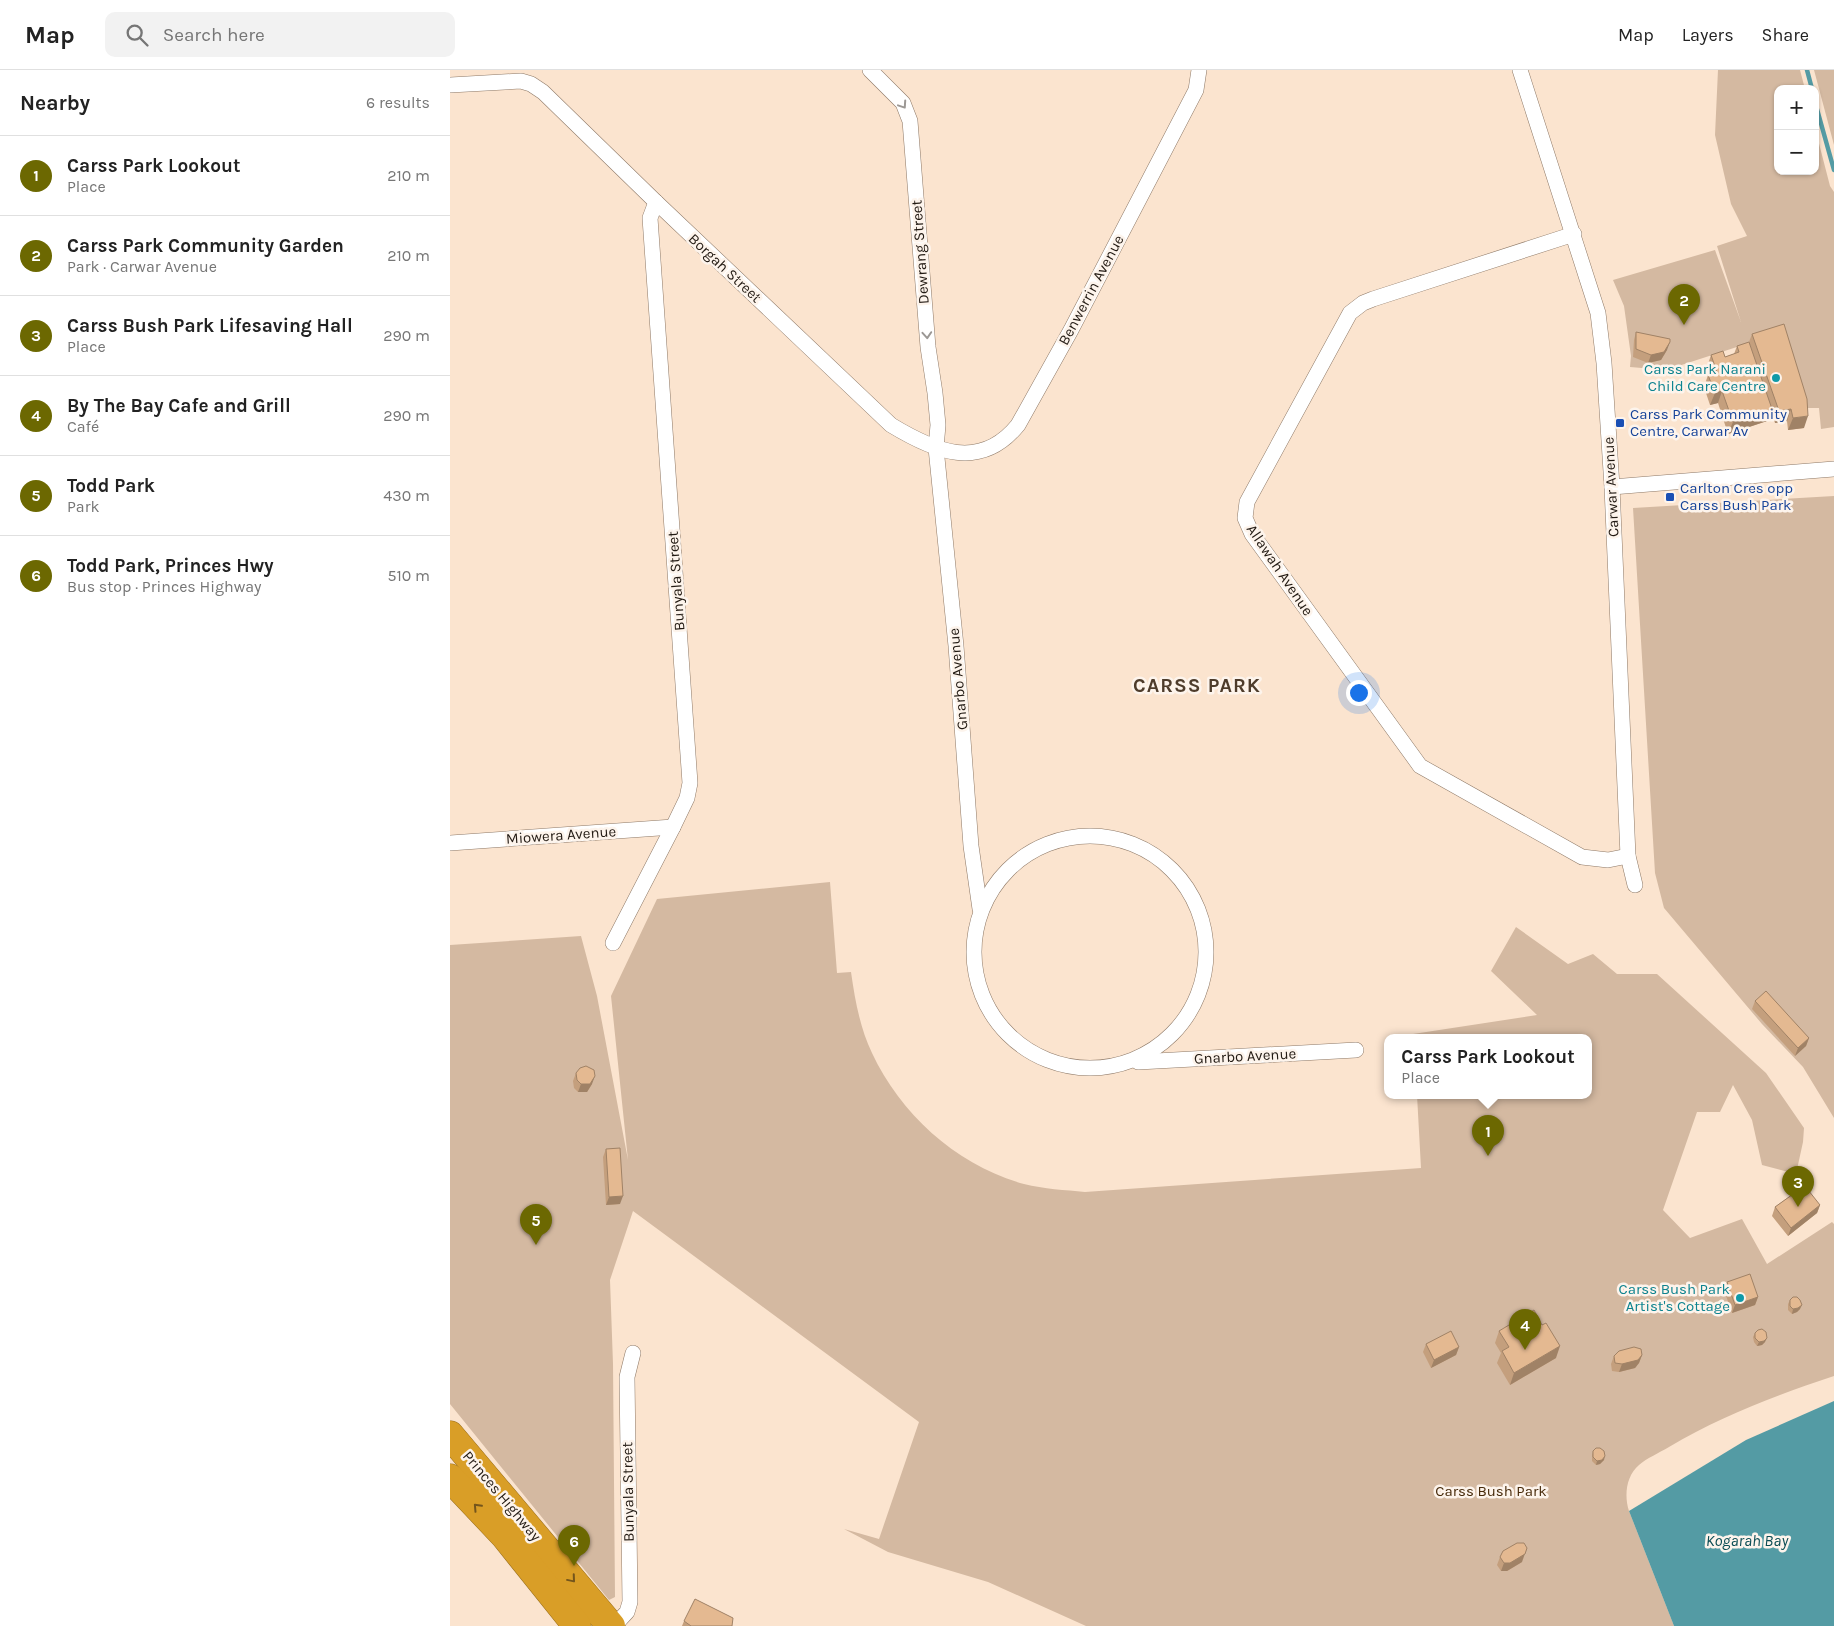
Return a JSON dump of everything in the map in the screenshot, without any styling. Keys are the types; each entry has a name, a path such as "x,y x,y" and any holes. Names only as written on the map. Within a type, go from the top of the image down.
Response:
{"highway":[{"name":"Princes Highway","path":"450,1435 612,1626"},
{"name":"Princes Highway","path":"450,1478 504,1535 577,1626"}],"street":[{"name":"Dewrang Street","path":"870,70 899,98 906,107 910,121 928,347 936,393 938,425 936,448"},
{"name":"Benwerrin Avenue","path":"936,448 967,453 982,450 995,446 1008,438 1018,426 1071,330 1196,90 1200,70"},
{"name":"Carwar Avenue","path":"1524,71 1598,313 1604,363 1612,487 1628,856 1635,885"},
{"name":"Borgah Street","path":"523,76 543,92 891,425 909,436 936,448"},
{"path":"450,85 523,76"},
{"name":"Bunyala Street","path":"613,943 673,827 686,798 690,783 650,218 656,202"},
{"name":"Allawah Avenue","path":"1574,234 1373,299 1363,303 1350,313 1247,502 1245,518 1252,534 1420,766 1582,857 1608,860 1628,856"},
{"name":"Gnarbo Avenue","path":"936,448 956,646 971,846 980,910"},
{"path":"1612,487 1834,469"},
{"name":"Miowera Avenue","path":"450,843 673,827"},
{"name":"Gnarbo Avenue","path":"1134,1062 1169,1040 1182,1026 1198,995 1205,961 1206,945 1199,911 1180,878 1167,864 1153,854 1122,840 1107,837 1087,835 1069,837 1050,843 1022,857 996,882 974,925 972,944 974,966 984,1001 996,1021 1008,1034 1036,1055 1056,1063 1075,1067 1096,1067 1134,1062 1356,1050"},
{"name":"Bunyala Street","path":"612,1626 627,1612 630,1602 627,1377 633,1353"}],"green space":[{"path":"1718,70 1800,70 1804,85 1774,85 1774,175 1819,175 1819,143 1830,186 1834,192 1834,427 1821,429 1819,408 1807,408 1783,332 1666,370 1630,367 1631,356 1624,306 1613,280 1715,250 1741,322 1717,246 1747,236 1731,204 1715,135"},
{"path":"1814,70 1834,70 1834,145 1819,85"},
{"path":"1834,496 1834,1118 1803,1067 1762,1024 1664,908 1655,873 1633,508"},
{"name":"Carss Bush Park","path":"830,882 837,973 851,972 858,1014 872,1053 884,1076 915,1117 955,1151 976,1165 1000,1176 1039,1187 1085,1192 1421,1168 1417,1099 1592,1099 1592,1034 1413,1034 1537,1015 1491,971 1516,927 1568,964 1593,954 1617,974 1657,974 1766,1073 1804,1128 1796,1174 1762,1165 1752,1120 1733,1085 1720,1112 1697,1112 1663,1210 1690,1238 1742,1219 1767,1264 1832,1222 1834,1224 1834,1376 1770,1399 1709,1425 1642,1462 1631,1475 1627,1486 1629,1511 1674,1626 1086,1626 988,1582 888,1552 844,1529 879,1539 919,1422 633,1211 610,1280 613,1364 615,1597 609,1600 450,1404 450,945 581,936 597,996 628,1160 611,996 657,899"}],"water":[{"name":"Kogarah Bay","path":"1834,1401 1834,1626 1674,1626 1629,1511 1746,1440"}],"building":[{"name":"Carss Park Narani Child Care Centre","path":"1784,324 1807,399 1808,416 1793,418 1791,409 1779,411 1752,334"},
{"path":"1636,332 1670,339 1670,342 1664,352 1651,355 1636,349"},
{"path":"1749,342 1772,409 1733,422 1722,391 1715,393 1708,375 1717,372 1711,355 1723,351 1725,357 1739,352 1737,346"},
{"path":"1766,991 1809,1038 1798,1048 1755,1001"},
{"path":"586,1066 594,1070 595,1076 590,1084 581,1084 577,1080 576,1073 580,1068"},
{"path":"620,1148 623,1196 609,1197 606,1149"},
{"path":"1801,1181 1820,1205 1791,1228 1775,1207 1796,1192 1793,1187"},
{"path":"1750,1274 1758,1297 1735,1305 1727,1282"},
{"path":"1793,1297 1797,1297 1800,1300 1802,1305 1798,1308 1793,1309 1790,1306 1790,1300"},
{"path":"1534,1310 1542,1325 1546,1323 1560,1346 1514,1373 1502,1351 1509,1347 1499,1331"},
{"path":"1762,1329 1766,1332 1767,1338 1759,1342 1755,1338 1755,1333"},
{"path":"1451,1331 1459,1347 1434,1360 1426,1344"},
{"path":"1634,1347 1641,1349 1642,1355 1638,1360 1622,1364 1615,1363 1614,1356 1619,1351"},
{"path":"1596,1448 1604,1451 1605,1456 1602,1460 1597,1461 1593,1457 1593,1451"},
{"path":"1517,1543 1524,1543 1527,1548 1525,1554 1510,1563 1504,1563 1500,1557 1503,1551"},
{"path":"695,1599 733,1618 732,1626 691,1626 684,1621"}],"waterway":[{"path":"1807,70 1811,85"},
{"path":"1819,116 1834,170"}],"place":[{"name":"Carss Park Community Garden","path":"1684,325"},
{"name":"Carss Park Narani Child Care Centre","path":"1776,378"},
{"name":"Carss Park Community Centre, Carwar Av","path":"1620,423"},
{"name":"Carlton Cres opp Carss Bush Park","path":"1670,497"},
{"name":"Carss Park Lookout","path":"1488,1156"},
{"name":"Carss Bush Park Lifesaving Hall","path":"1798,1207"},
{"name":"Todd Park","path":"536,1245"},
{"name":"Carss Bush Park Artist's Cottage","path":"1740,1298"},
{"name":"By The Bay Cafe and Grill","path":"1525,1350"},
{"name":"Todd Park, Princes Hwy","path":"574,1566"}],"district":[{"name":"CARSS PARK","path":"1197,685"}]}
